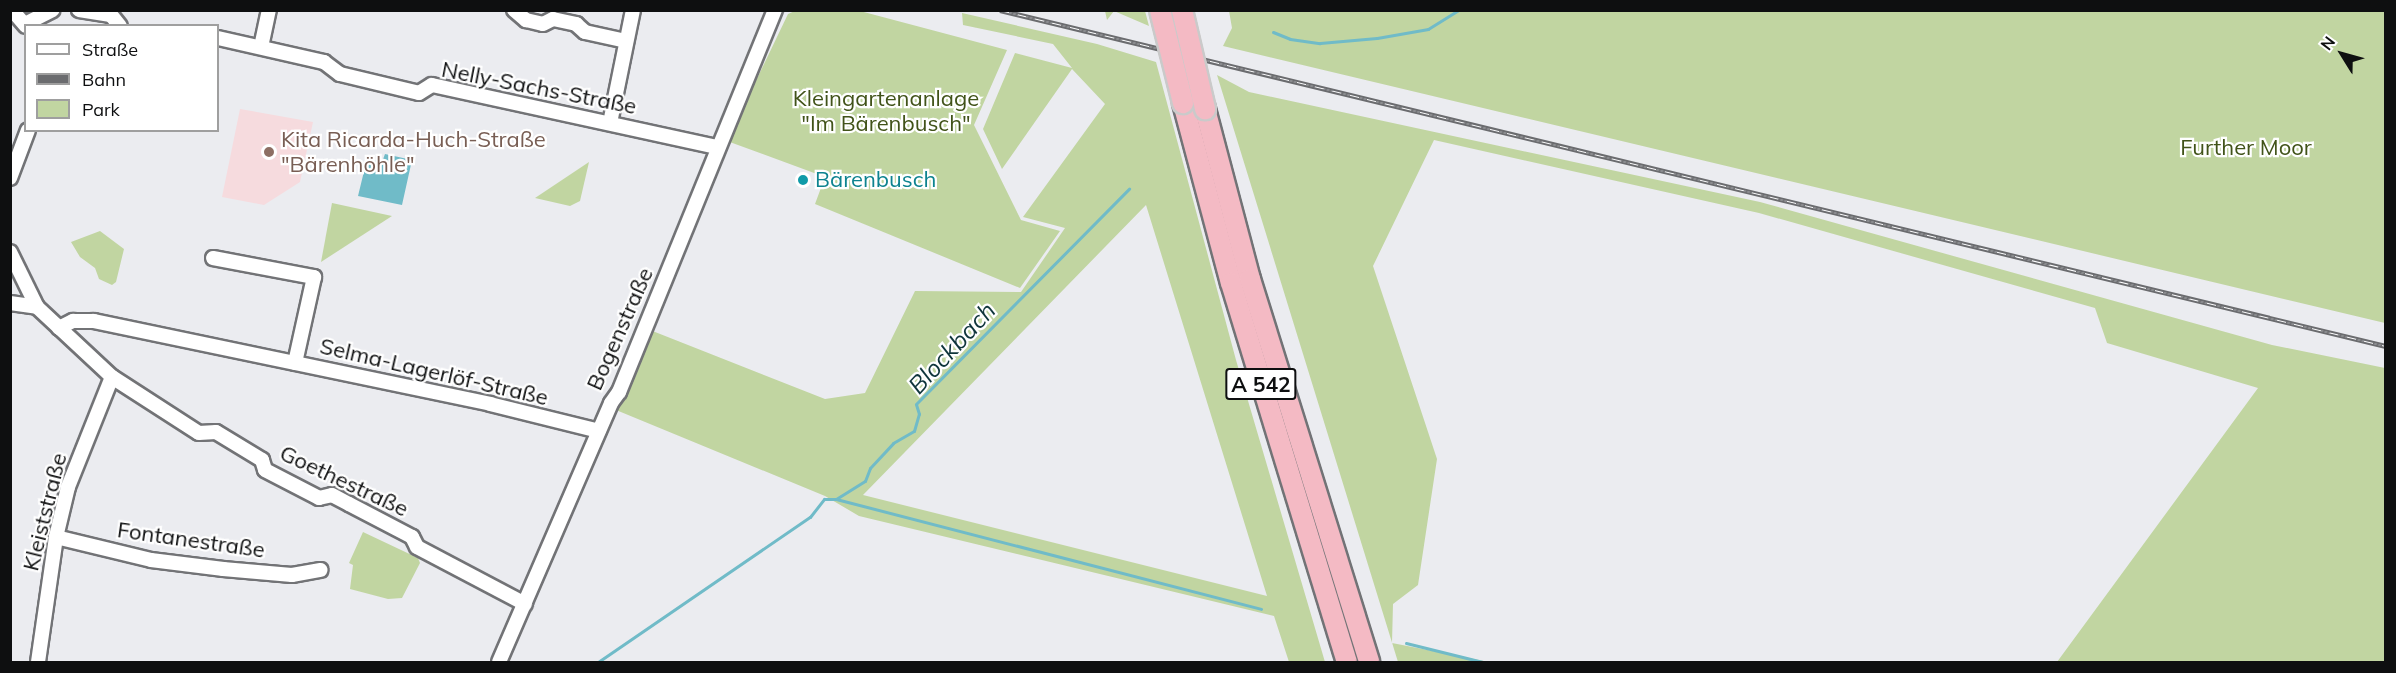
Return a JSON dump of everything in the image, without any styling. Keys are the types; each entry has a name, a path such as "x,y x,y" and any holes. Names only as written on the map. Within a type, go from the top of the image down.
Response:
{"highway":[{"name":"A 542","path":"1160,10 1231,283 1347,663"},
{"name":"A 542","path":"1182,10 1250,279 1369,663"}],"street":[{"path":"12,10 24,24"},
{"path":"27,24 53,10"},
{"path":"79,10 111,15 118,24"},
{"path":"261,47 269,10"},
{"path":"514,10 525,20 543,24 553,19 565,21 576,24 585,32 626,41"},
{"path":"610,123 633,10"},
{"name":"Bogenstraße","path":"500,663 599,431 619,392 717,147 775,10"},
{"name":"Nelly-Sachs-Straße","path":"219,38 324,62 340,74 419,93 432,85 717,147"},
{"path":"10,178 13,158 25,146 28,132"},
{"name":"Goethestraße","path":"10,252 37,307 112,377 199,433 216,432 262,459 265,470 319,498 332,495 412,537 417,547 525,604"},
{"name":"Selma-Lagerlöf-Straße","path":"213,258 314,277 295,363"},
{"path":"10,303 37,307"},
{"name":"Selma-Lagerlöf-Straße","path":"59,328 85,320 295,363 599,431"},
{"name":"Kleiststraße","path":"38,663 56,537 68,487 112,377"},
{"name":"Fontanestraße","path":"56,537 151,560 223,569 292,575 321,570"}],"shaded area":[{"name":"Kita Ricarda-Huch-Straße \"Bärenhöhle\"","path":"240,109 313,122 300,182 264,205 222,197"}],"green space":[{"name":"Kleingartenanlage \"Im Bärenbusch\"","path":"797,10 860,11 1007,50 974,125 1021,220 1060,231 1020,288 815,204 825,177 727,141 788,14"},
{"path":"1105,11 1114,11 1107,20"},
{"path":"1114,11 1145,11 1149,26"},
{"name":"Further Moor","path":"1229,11 2385,11 2385,323 1223,46 1232,28"},
{"path":"962,13 1097,44 1156,62 1236,360 1325,662 1289,662 1274,616 859,516 825,496 616,410 650,330 825,399 865,393 915,291 1021,292 1065,228 1023,217 1105,104 1072,69 1002,169 983,129 1015,53 1072,68 1053,44 963,25","holes":["1146,205 1267,596 863,495"]},
{"path":"1217,75 1249,92 1760,202 2272,345 2385,368 2385,662 2057,662 2258,388 2107,343 2095,308 1759,213 1434,140 1373,266 1437,459 1418,585 1393,604 1392,643"},
{"path":"589,162 580,201 570,206 535,198"},
{"path":"332,203 392,216 321,262"},
{"path":"100,231 124,249 116,282 112,285 99,279 95,268 80,257 71,242"},
{"path":"363,532 418,558 420,563 402,598 388,599 350,589 353,565 349,563"},
{"path":"1392,643 1489,662 1398,662"}],"water":[{"path":"385,154 412,160 402,205 358,196 367,159 382,162"}],"waterway":[{"name":"Blockbach","path":"1273,32 1290,39 1320,43 1377,38 1428,29 1459,10"},
{"name":"Blockbach","path":"598,662 810,517 824,499 836,499 865,481 870,468 893,443 914,431 919,414 916,404 1129,189"},
{"path":"836,499 1261,609"},
{"path":"1406,643 1483,662"}],"railway":[{"path":"1000,10 2386,346"}],"place":[{"name":"Kita Ricarda-Huch-Straße \"Bärenhöhle\"","path":"269,152"},
{"name":"Bärenbusch","path":"803,180"}]}
